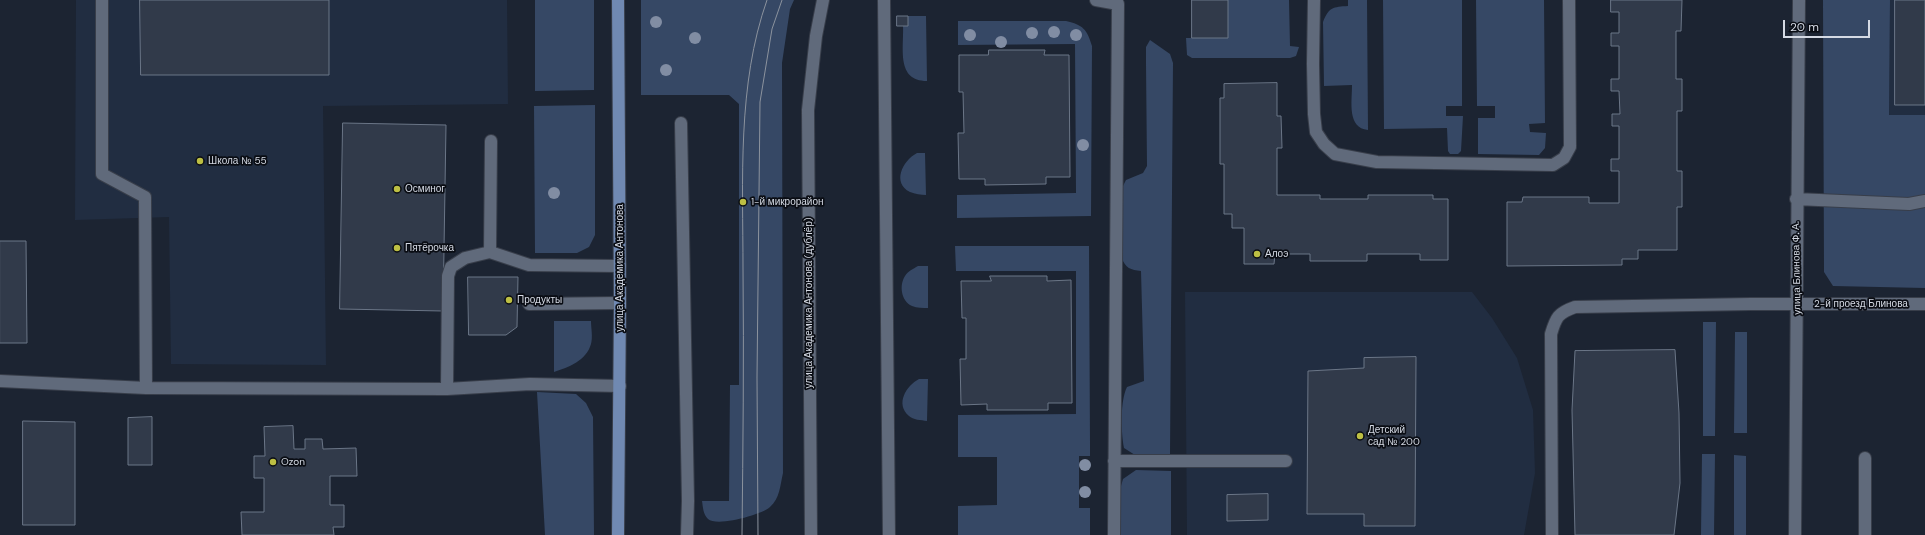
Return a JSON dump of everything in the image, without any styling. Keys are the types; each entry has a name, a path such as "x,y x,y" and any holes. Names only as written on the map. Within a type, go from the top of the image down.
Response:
{"main road":[{"name":"улица Академика Антонова","path":"618,0 620,266 618,535"}],"street":[{"path":"102,0 102,174 145,197 146,388"},
{"name":"улица Академика Антонова (дублёр)","path":"811,535 808,110 816,36 823,0"},
{"path":"884,0 889,535"},
{"path":"1096,0 1124,2 1114,461 1114,535"},
{"path":"1314,0 1313,71 1316,132 1324,144 1335,154 1377,162 1553,165 1564,158 1570,147 1569,0"},
{"name":"улица Блинова Ф. А.","path":"1795,535 1797,304 1796,199 1799,0"},
{"path":"681,123 688,493 687,535"},
{"path":"490,252 491,141"},
{"path":"1796,199 1909,204 1925,201"},
{"path":"447,389 448,276 451,267 464,258 490,252 529,265 620,266"},
{"path":"529,304 620,303"},
{"name":"2-й проезд Блинова","path":"1552,535 1551,334 1556,318 1564,311 1575,307 1925,304"},
{"path":"0,381 146,388 447,389 530,384 620,386"},
{"path":"1865,458 1865,535"},
{"path":"1114,461 1286,461"}],"shaded area":[{"name":"Школа № 55","path":"76,0 507,0 508,104 323,106 326,365 171,364 169,217 75,220"},
{"path":"535,0 594,0 594,90 535,91"},
{"path":"641,0 794,0 790,9 782,63 783,473 778,496 770,507 758,513 729,521 720,522 708,519 704,513 702,501 729,501 730,385 739,385 739,104 729,95 641,95"},
{"path":"1228,0 1289,0 1290,46 1299,47 1296,56 1290,58 1192,58 1187,55 1186,38 1228,38"},
{"path":"1348,0 1367,0 1368,130 1357,125 1354,119 1352,113 1352,85 1324,86 1323,22 1327,13 1332,9 1348,6"},
{"path":"1383,0 1462,0 1462,106 1446,106 1446,116 1463,116 1461,151 1458,154 1450,154 1448,151 1447,128 1384,129"},
{"path":"1476,0 1544,0 1545,123 1529,124 1530,132 1546,133 1545,148 1539,155 1478,154 1478,118 1495,118 1495,106 1477,106"},
{"path":"1823,0 1890,0 1889,115 1925,115 1925,288 1833,286 1824,272"},
{"path":"1890,0 1925,0 1925,115 1889,115"},
{"path":"908,16 926,16 927,81 917,80 910,76 906,69 903,53 903,26 908,26"},
{"path":"958,21 1066,21 1077,24 1084,29 1092,46 1091,216 957,218 957,195 1076,193 1075,44 958,45"},
{"path":"1150,40 1170,54 1173,63 1170,455 1135,455 1124,448 1122,434 1122,408 1127,387 1144,381 1141,271 1129,268 1122,258 1122,188 1126,180 1143,173 1147,166 1146,47"},
{"path":"595,105 595,235 589,247 577,253 535,253 534,106"},
{"path":"917,153 925,153 926,195 910,192 901,183 900,178 903,166"},
{"path":"955,246 1089,246 1090,456 1079,456 1079,508 1090,508 1090,535 958,535 958,506 997,505 997,457 958,457 958,415 1076,414 1076,271 956,271"},
{"path":"918,266 928,266 928,308 918,308 912,306 908,304 903,297 903,280 909,271"},
{"name":"Детский сад № 200","path":"1185,292 1472,292 1492,318 1517,358 1533,410 1535,473 1524,535 1187,535"},
{"path":"554,321 591,321 592,335 589,350 581,359 554,372"},
{"path":"1703,322 1716,322 1715,436 1703,436"},
{"path":"1735,332 1747,332 1747,433 1734,433"},
{"path":"919,379 928,379 927,421 917,420 911,417 905,411 903,406 906,391"},
{"path":"537,392 576,394 586,403 593,417 594,535 545,535"},
{"path":"1702,454 1715,454 1714,535 1701,535"},
{"path":"1734,455 1746,456 1746,535 1734,535"},
{"path":"1136,470 1171,471 1171,535 1120,535 1121,486 1123,479"}],"building":[{"path":"140,0 329,0 329,75 141,75"},
{"path":"1192,0 1228,0 1228,38 1192,38"},
{"path":"1611,0 1682,0 1681,31 1676,31 1676,79 1682,79 1682,111 1677,111 1677,171 1682,171 1682,207 1677,207 1677,250 1638,250 1638,259 1622,259 1622,265 1507,266 1507,202 1522,202 1523,197 1589,197 1589,203 1619,203 1619,171 1611,171 1611,159 1619,159 1619,126 1612,126 1612,114 1620,114 1619,91 1611,91 1611,79 1619,79 1619,46 1611,46 1611,33 1619,33 1619,12 1611,12"},
{"path":"1895,0 1925,0 1925,105 1895,105"},
{"path":"897,16 908,16 908,26 897,26"},
{"path":"989,50 1045,50 1044,55 1069,55 1070,177 1046,177 1046,184 985,185 985,179 959,179 958,133 964,133 963,92 959,92 959,55 988,55"},
{"path":"1277,83 1277,116 1281,116 1282,148 1277,148 1277,195 1320,195 1320,199 1368,199 1368,195 1433,195 1433,199 1448,199 1448,260 1420,260 1420,254 1367,254 1367,261 1310,261 1310,254 1275,254 1274,264 1244,264 1244,228 1232,228 1232,214 1224,214 1224,164 1220,164 1220,98 1224,98 1224,84"},
{"path":"343,123 446,125 443,311 340,309"},
{"path":"0,241 26,241 27,343 0,343"},
{"path":"990,276 1047,276 1047,281 1071,280 1072,403 1048,403 1048,410 987,410 987,404 961,405 960,359 966,359 966,318 962,318 961,281 991,281"},
{"path":"468,277 518,277 517,327 506,335 469,335"},
{"path":"1675,350 1679,413 1680,483 1674,535 1575,535 1572,410 1575,351"},
{"path":"1416,357 1415,526 1364,526 1364,514 1307,514 1308,371 1364,368 1364,358"},
{"path":"152,417 152,465 128,465 128,418"},
{"path":"23,421 75,422 75,525 23,525"},
{"path":"293,426 294,449 305,449 305,439 322,439 323,449 356,448 357,476 330,476 330,505 344,505 344,527 333,527 334,535 242,535 241,512 264,512 264,478 254,478 254,456 265,456 264,427"},
{"path":"1268,494 1268,520 1227,521 1227,495"}],"tram line":[{"path":"742,535 744,133 746,99 751,65 757,32 767,0"},
{"path":"758,535 757,377 760,102 772,29 782,0"}],"place":[{"name":"Школа № 55","path":"200,161"},
{"name":"Осминог","path":"397,189"},
{"name":"1-й микрорайон","path":"743,202"},
{"name":"Пятёрочка","path":"397,248"},
{"name":"Алоэ","path":"1257,254"},
{"name":"Продукты","path":"509,300"},
{"name":"Детский сад № 200","path":"1360,436"},
{"name":"Ozon","path":"273,462"}]}
